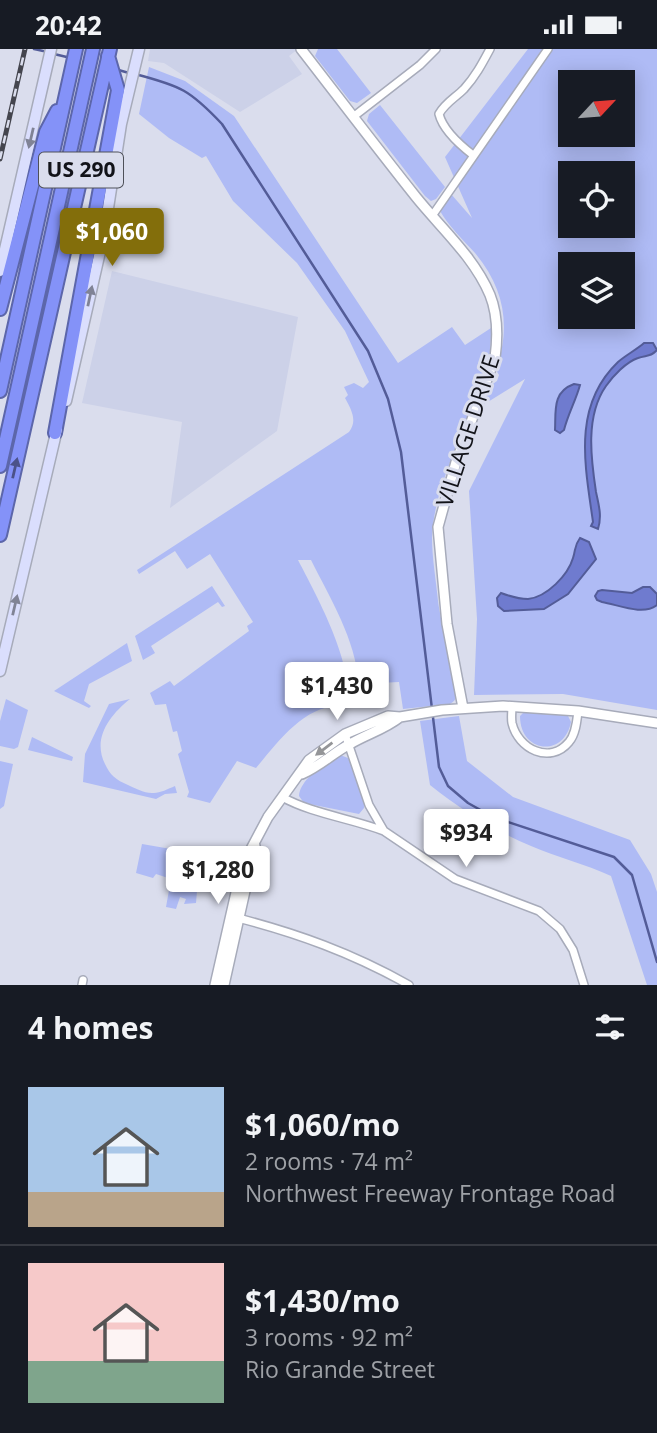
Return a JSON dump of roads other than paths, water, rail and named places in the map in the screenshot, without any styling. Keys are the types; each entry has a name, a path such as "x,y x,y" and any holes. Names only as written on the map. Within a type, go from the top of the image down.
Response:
{"highway":[{"name":"US 290","path":"0,391 76,49"},
{"path":"0,466 93,49"},
{"name":"US 290","path":"0,535 109,52"},
{"path":"55,433 118,90 109,52"},
{"path":"0,309 46,132 66,96"}],"main road":[{"path":"0,271 51,49"},
{"path":"0,671 104,234 121,124 138,50"}],"street":[{"name":"VILLAGE DRIVE","path":"301,49 476,269 492,300 497,326 495,358 456,462 438,527 447,624 463,708"},
{"path":"353,117 436,49"},
{"path":"473,155 441,122 439,114 444,105 462,91 478,72 490,49"},
{"path":"432,216 548,49"},
{"path":"512,706 512,723 519,739 531,750 547,754 560,750 571,740 578,711"},
{"path":"224,985 242,866 282,797 300,775 316,768 347,739 390,724 400,717 463,708 512,706 578,711 657,723"},
{"path":"347,739 369,805 384,831"},
{"path":"282,797 300,807 354,820 384,831 455,879 539,911 560,929 573,950 584,985"},
{"path":"215,985 235,917"},
{"path":"235,917 330,945 409,985"}],"waterway":[{"path":"34,49 48,52"},
{"path":"54,54 71,58"},
{"path":"115,69 129,73"},
{"path":"135,74 174,86 193,96 222,124 368,351 388,399 401,452 439,767 448,786 468,803 493,817 614,857 632,875 657,962"}],"railway":[{"path":"0,159 25,49"}]}
